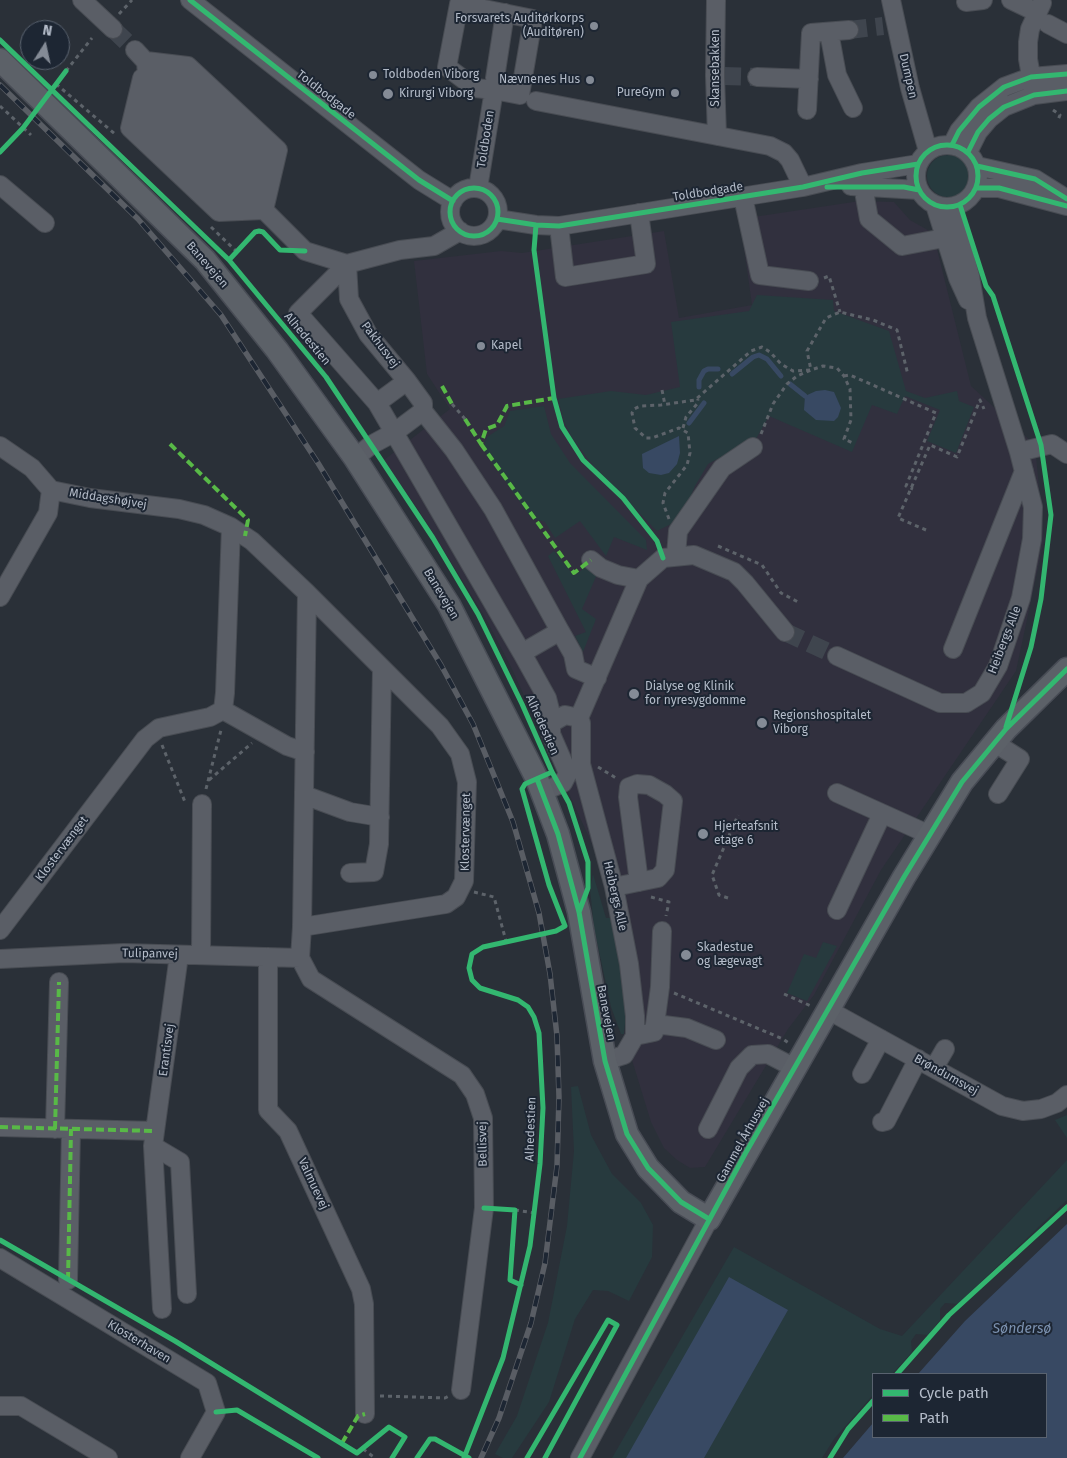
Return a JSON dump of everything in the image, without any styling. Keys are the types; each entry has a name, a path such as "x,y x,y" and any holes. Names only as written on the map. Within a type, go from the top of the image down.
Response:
{"main road":[{"name":"Banevejen","path":"0,60 205,260 277,350 355,458 449,604 542,792 558,834 579,912 605,1061 626,1134 648,1168 681,1202 709,1219"},
{"name":"Gammel Århusvej","path":"709,1219 794,1068 829,1012 962,782 995,742 1067,669"}],"street":[{"path":"82,0 106,22"},
{"name":"Toldbodgade","path":"190,0 419,180 453,201"},
{"name":"Skansebakken","path":"716,0 719,76 717,136"},
{"name":"Dumpen","path":"891,0 890,25 910,88 923,158"},
{"path":"1011,0 1043,13 1066,32"},
{"path":"459,4 533,19 520,95 494,84 475,88 447,67 459,4"},
{"name":"Toldboden","path":"478,188 506,13"},
{"path":"1034,94 1030,77 1028,42 1043,13"},
{"path":"807,110 811,33 849,30"},
{"path":"829,32 837,75 853,108"},
{"path":"140,56 169,87 258,171 264,210"},
{"path":"140,56 130,128 219,212 264,210"},
{"path":"140,56 188,66 278,150 264,210"},
{"path":"140,56 149,107 239,192 264,210 305,251 347,264"},
{"path":"952,145 964,125 992,95 1018,80 1030,77 1067,74"},
{"path":"757,77 809,79"},
{"path":"1061,98 1034,94 1004,107 989,119 978,132 973,159 979,174 976,188 967,201 943,206 923,196 916,181 923,158 935,147 952,145 973,159 1036,179 1067,199"},
{"path":"536,101 770,146 784,153 803,187"},
{"name":"Toldbodgade","path":"497,219 536,225 559,226 803,187 923,158"},
{"path":"0,185 44,223"},
{"path":"863,186 869,219 902,246 944,238"},
{"name":"Toldbodgade","path":"803,187 863,186 919,190"},
{"path":"478,188 488,192 495,199 498,209 497,219 486,233 468,235 460,231 451,217 453,201 464,191 478,188"},
{"path":"976,188 999,188 1067,206"},
{"path":"743,196 760,275 809,281"},
{"name":"Heibergs Alle","path":"943,206 944,238 958,278 977,318"},
{"name":"Heibergs Alle","path":"837,656 940,703 966,704 982,693 998,666 1020,598 1032,539 1032,506 1019,452 977,318 970,276 943,206"},
{"path":"559,226 565,277 646,264 639,213"},
{"path":"460,231 434,246 400,250 347,264 298,313 377,403 547,698 553,722 551,734 568,772 563,783 542,792"},
{"name":"Pakhusvej","path":"347,264 349,299 368,334 407,381 377,403"},
{"path":"407,381 423,403 423,411 454,450 493,509 573,654 576,669 597,678"},
{"path":"355,458 423,411"},
{"path":"1019,452 1052,444 1067,454"},
{"name":"Middagshøjvej","path":"0,446 32,468 51,490 90,498 179,509 204,515 231,527"},
{"path":"676,556 678,531 722,468 753,447"},
{"path":"953,649 1024,471"},
{"path":"0,597 48,514 51,490"},
{"path":"998,538 1017,521 1032,517"},
{"path":"223,710 231,527"},
{"name":"Klostervænget","path":"231,527 252,540 307,593 440,726 460,754 467,782 464,881 459,891"},
{"name":"Heibergs Alle","path":"635,1036 629,964 627,884 581,764 581,723 579,718 639,578 663,558 694,556 734,572 745,582 784,632"},
{"path":"591,560 601,568 618,575 639,578"},
{"path":"300,958 307,593"},
{"path":"522,653 560,631"},
{"path":"350,873 374,872 379,844 382,668"},
{"path":"154,731 159,728 210,717 223,710"},
{"path":"223,710 287,746 305,752"},
{"path":"553,722 564,715 579,718"},
{"name":"Klostervænget","path":"0,930 145,739 154,731"},
{"path":"995,742 1020,759 998,794"},
{"path":"637,784 649,784 673,801 665,870 658,878 627,884 629,787 637,784"},
{"path":"837,793 930,835"},
{"path":"304,795 350,812 380,817"},
{"path":"195,806 200,955"},
{"path":"837,910 882,814"},
{"path":"302,927 446,904 456,897 459,891"},
{"path":"605,1061 624,1055 635,1036 654,1032 660,987 662,931"},
{"name":"Tulipanvej","path":"0,959 69,954 179,954 300,958"},
{"name":"Erantisvej","path":"162,1309 154,1138 179,954"},
{"name":"Valmuevej","path":"268,958 268,1110 288,1131 361,1289 364,1304 365,1414"},
{"name":"Bellisvej","path":"300,958 310,979 462,1075 475,1094 483,1118 484,1208 461,1390"},
{"path":"59,982 68,1280"},
{"name":"Brøndumsvej","path":"829,1012 1002,1106 1023,1111 1041,1110 1057,1103 1067,1095"},
{"path":"656,1024 687,1028 716,1040"},
{"path":"862,1074 881,1039"},
{"path":"934,1068 945,1050"},
{"path":"708,1129 739,1068 752,1055 768,1054 794,1068"},
{"path":"882,1122 886,1121 918,1059"},
{"path":"0,1128 63,1129 154,1138 180,1162 187,1294"},
{"name":"Gammel Århusvej","path":"580,1458 646,1340 709,1219"},
{"name":"Klosterhaven","path":"0,1258 207,1383 216,1412 190,1458"},
{"path":"0,1406 22,1406 108,1458"}],"path":[{"path":"52,90 106,22"},
{"path":"56,84 100,122 95,130"},
{"path":"1058,120 1061,98"},
{"path":"0,106 31,135"},
{"path":"18,134 29,120"},
{"path":"232,256 242,245"},
{"path":"809,281 829,276 840,312"},
{"path":"811,370 807,351 826,318 840,312 873,320 897,330 908,375"},
{"path":"683,428 652,438 641,434 635,428 632,413 634,409 640,406 665,405 698,398 752,351 762,347 770,352 781,364 793,371 830,366 837,368 844,376 850,389 852,407 844,439 853,443"},
{"path":"753,447 760,438 773,404 787,384 796,376 811,370"},
{"path":"844,376 850,375 936,413 906,486 912,489"},
{"path":"662,390 665,405"},
{"path":"683,428 686,417 697,404 698,398"},
{"path":"926,530 898,518 930,445 957,457 980,400 984,409"},
{"path":"452,404 465,419"},
{"path":"678,531 665,512 663,503 665,493 682,474 690,453 688,432 683,428"},
{"path":"195,806 208,780 223,723 223,710"},
{"path":"154,731 195,806"},
{"path":"208,780 263,733"},
{"path":"598,766 629,787"},
{"path":"728,898 720,895 712,875 738,815"},
{"path":"627,884 637,894 669,902 662,931"},
{"path":"459,891 487,894 494,897 509,941 498,943"},
{"path":"660,987 783,1040"},
{"path":"784,994 829,1012"},
{"path":"533,1221 536,1204"},
{"path":"484,1208 535,1213"},
{"path":"514,1219 515,1210"},
{"path":"365,1396 445,1398 461,1390"},
{"path":"357,1453 369,1444"},
{"path":"363,1449 375,1458"}],"shaded area":[{"path":"860,201 894,202 910,220 933,233 971,386 1035,445 1044,540 1016,671 881,870 814,995 788,1029 705,1167 690,1168 677,1160 664,1148 651,1122 624,1034 628,992 622,950 598,857 511,667 485,617 421,514 384,460 450,409 427,374 414,261 501,251 522,253 664,231 679,318 752,305 740,219"}],"green space":[{"path":"944,155 952,155 963,161 969,176 963,191 952,197 944,197 933,191 927,180 927,172 933,161"},
{"path":"757,295 833,300 834,311 889,331 906,391 925,398 957,391 959,401 974,407 956,453 927,441 940,410 905,396 897,414 872,405 852,452 769,416 753,444 730,452 708,464 695,486 681,519 657,531 596,469 572,438 564,421 558,399 611,391 646,395 680,387 671,322 749,311"},
{"path":"544,406 551,434 570,463 646,540 647,550 614,537 606,556 580,521 555,538 545,522 531,518 483,449 487,437 504,426 510,411"},
{"path":"554,551 574,576 587,566 598,572 582,609 596,619 583,652 575,636 586,632 548,556"},
{"path":"593,874 606,918 614,918 628,992 624,1034 621,1034 611,1007 594,928 590,889"},
{"path":"823,942 837,946 807,1001 787,993 804,954 816,958"},
{"path":"578,1086 591,1135 612,1174 641,1203 653,1225 652,1257 629,1301 608,1291 593,1290 575,1319 549,1402 512,1458 503,1458 495,1454 517,1416 548,1323 567,1226 574,1151 571,1087"},
{"path":"1067,1115 1067,1138 1055,1120"},
{"path":"1067,1160 1067,1200 958,1304 945,1303 940,1309 940,1320 928,1335 916,1334 911,1341 912,1352 893,1373 872,1373 872,1396 834,1439 822,1458 612,1458 734,1247 880,1329 902,1336"}],"water":[{"path":"816,391 834,392 841,408 838,417 834,421 816,420 804,410 805,396"},
{"path":"679,436 680,453 677,464 669,473 661,475 649,473 643,468 642,454"},
{"name":"Søndersø","path":"1067,1224 1067,1458 843,1458 872,1424 872,1438 1047,1438 1047,1373 919,1373 965,1321"},
{"path":"729,1277 788,1310 704,1458 626,1458"}],"waterway":[{"path":"732,374 753,357 759,355 767,359 781,376"},
{"path":"699,387 699,380 704,371 718,369"},
{"path":"790,384 805,396"},
{"path":"689,423 704,403"}],"tunnel":[{"path":"849,30 883,26"},
{"path":"113,29 135,50"},
{"path":"723,76 757,77"},
{"path":"785,632 837,656"}],"railway":[{"path":"0,85 138,219 221,315 318,463 441,665 473,724 513,822 539,913 550,974 557,1036 559,1097 557,1166 545,1263 531,1323 499,1418 481,1458"}],"marked path":[{"path":"442,386 452,404"},
{"path":"465,419 481,444 486,429 497,425 507,406 554,398"},
{"path":"170,444 248,520 245,536"},
{"path":"481,444 574,573 591,560"},
{"path":"55,1129 59,982"},
{"path":"0,1127 155,1131"},
{"path":"68,1280 71,1129"},
{"path":"342,1443 358,1416 365,1414"}],"cycle path":[{"path":"190,0 419,180 453,201"},
{"name":"Alhedestien","path":"0,40 229,260 326,377 433,538 478,614 522,704 552,772 525,784 522,789 549,885 565,926 556,931 483,947 472,954 469,968 472,980 480,988 518,1000 528,1007 534,1017 539,1033 543,1108 540,1164 530,1246 503,1358 464,1458"},
{"path":"0,152 23,128 66,71"},
{"path":"952,145 959,131 979,107 1004,87 1031,77 1067,74"},
{"path":"968,152 978,132 989,119 1004,107 1034,95 1067,91"},
{"path":"941,145 953,145 969,154 976,164 978,176 976,188 969,198 953,207 941,207 930,202 921,193 916,182 916,170 921,159 930,150 941,145"},
{"path":"497,219 536,225 559,226 803,187 862,173 918,164"},
{"path":"977,166 1035,179 1067,199"},
{"path":"827,187 904,187 919,190"},
{"path":"474,188 483,190 491,195 496,203 498,212 496,221 491,229 483,234 474,236 465,234 457,229 452,221 450,212 452,203 457,195 465,190 474,188"},
{"path":"976,188 999,188 1067,206"},
{"path":"960,205 986,286 993,296 1041,445 1051,515 1041,599 1031,647 1006,727"},
{"path":"536,225 534,250 554,398 562,427 583,460 623,498 657,541 663,558"},
{"path":"229,260 255,232 259,231 263,232 280,250 305,251"},
{"path":"580,1458 745,1154 904,877 962,782 1006,729 1067,669"},
{"path":"552,772 569,803 588,862 588,888 579,912"},
{"path":"537,779 558,834 579,912 605,1061 627,1134 648,1168 681,1202 709,1219"},
{"path":"898,1373 949,1315 1067,1207"},
{"path":"484,1208 515,1210 510,1280 521,1285"},
{"path":"0,1240 175,1341 357,1453 389,1427 405,1437 392,1458"},
{"path":"527,1458 608,1320 617,1325 545,1458"},
{"path":"830,1458 848,1429 872,1402"},
{"path":"216,1412 237,1410 318,1458"},
{"path":"417,1458 430,1439 435,1439 469,1458"}],"place":[{"name":"Forsvarets Auditørkorps (Auditøren)","path":"594,26"},
{"name":"Toldboden Viborg","path":"373,75"},
{"name":"Nævnenes Hus","path":"590,80"},
{"name":"PureGym","path":"675,93"},
{"name":"Kirurgi Viborg","path":"388,94"},
{"name":"Kapel","path":"481,346"},
{"name":"Dialyse og Klinik for nyresygdomme","path":"634,694"},
{"name":"Regionshospitalet Viborg","path":"762,723"},
{"name":"Hjerteafsnit etage 6","path":"703,834"},
{"name":"Skadestue og lægevagt","path":"686,955"}]}
